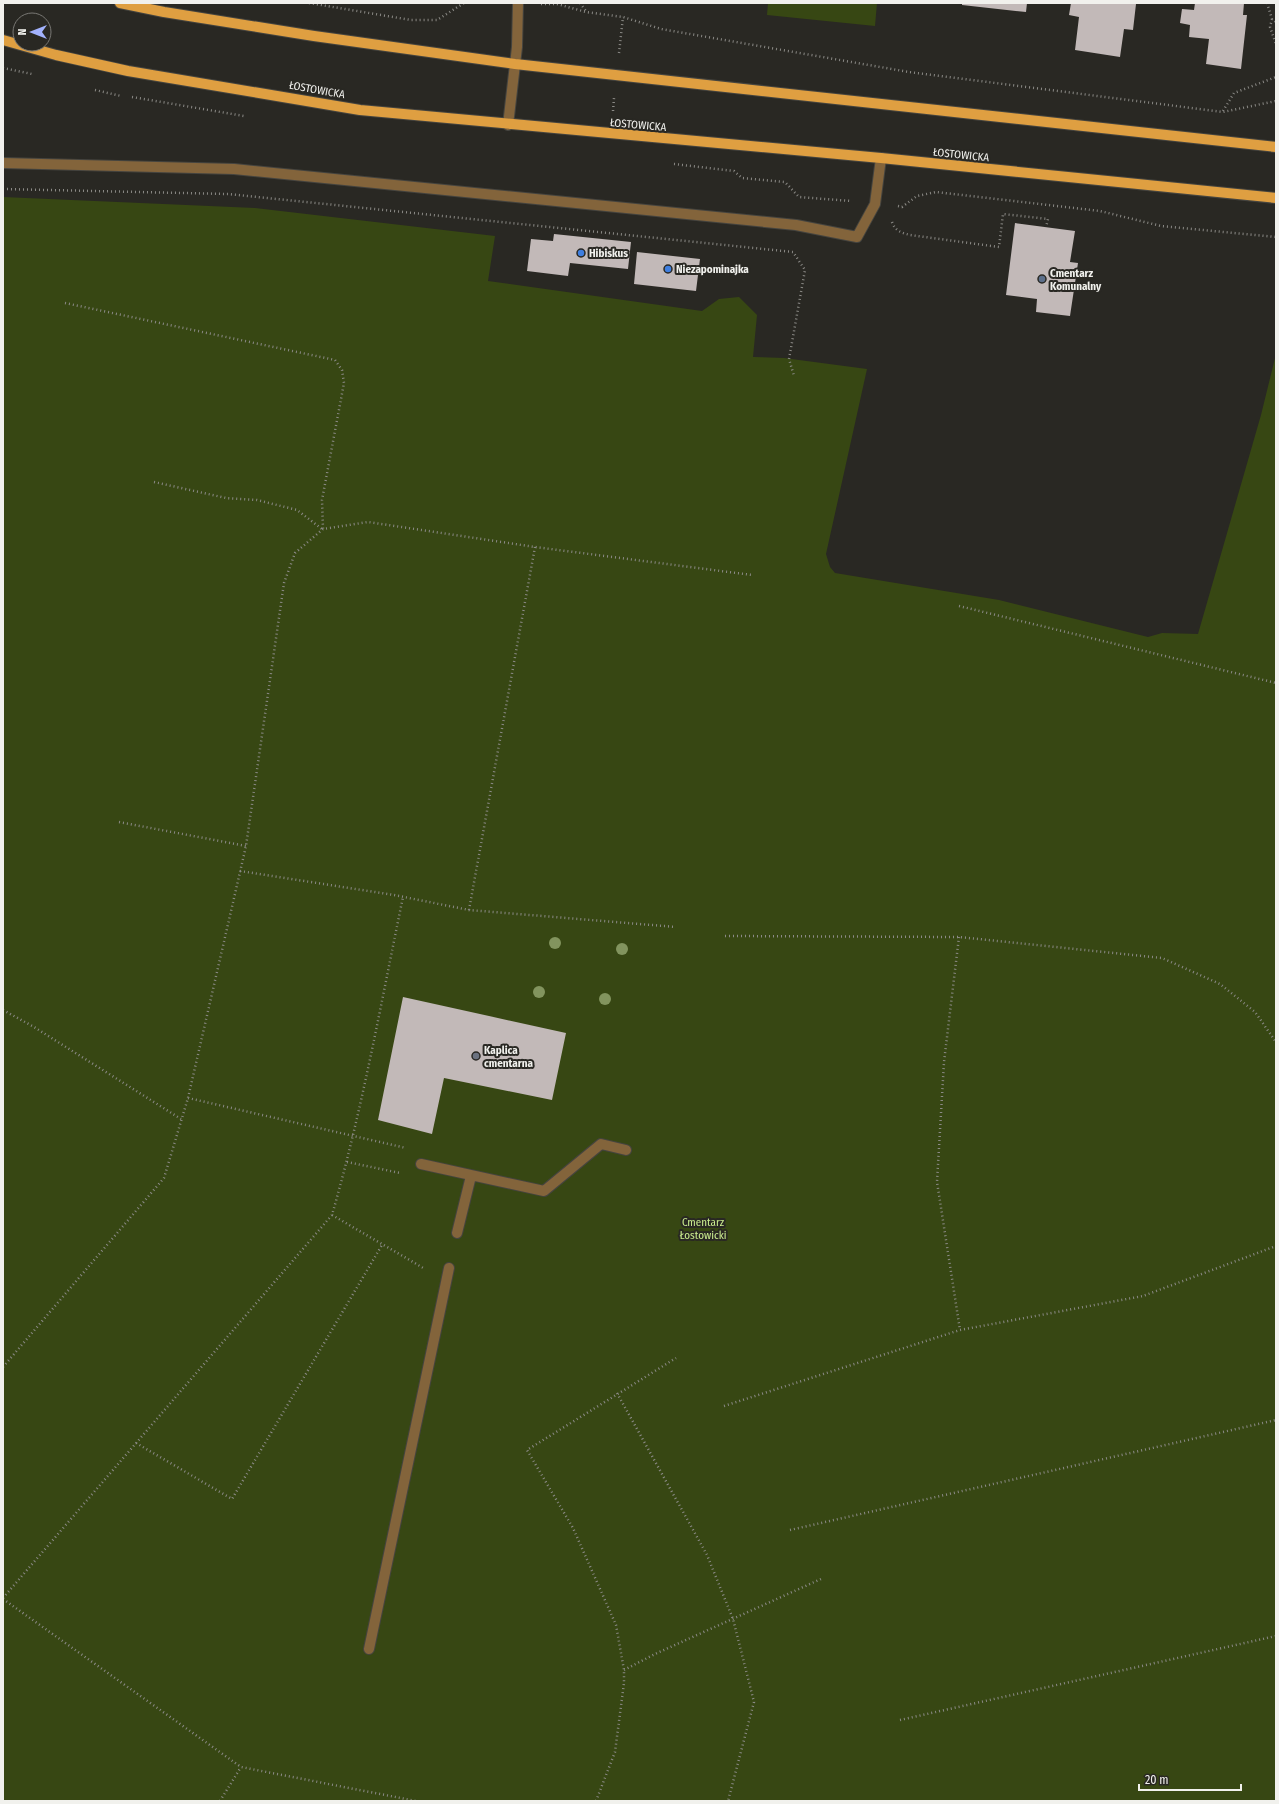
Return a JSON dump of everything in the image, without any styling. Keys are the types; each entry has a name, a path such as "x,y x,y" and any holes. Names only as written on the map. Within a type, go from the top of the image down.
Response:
{"main road":[{"path":"120,3 164,12 314,36 515,64 1276,147"},
{"name":"ŁOSTOWICKA","path":"3,40 56,55 128,71 360,110 882,158 1276,198"}],"street":[{"path":"508,124 517,47 518,3"},
{"path":"3,163 234,169 796,225 857,237 875,204 882,158"},
{"path":"421,1164 544,1191 601,1144 626,1150"},
{"path":"457,1233 471,1176"},
{"path":"369,1649 449,1268"}],"path":[{"path":"309,3 411,20 437,20 464,3"},
{"path":"518,3 557,4 586,12 623,16 661,30 909,72 1223,112 1276,101"},
{"path":"580,3 586,12"},
{"path":"1267,3 1272,19 1270,27 1276,44"},
{"path":"1272,19 1276,22"},
{"path":"1223,112 1234,93 1276,77"},
{"path":"3,189 228,194 793,252 805,270 789,359 794,376"},
{"path":"895,206 902,207 917,196 936,192 1100,211 1161,226 1276,237"},
{"path":"893,217 892,223 899,232 910,235 999,247 1003,214 1048,219 1046,227"},
{"path":"66,303 335,360 342,370 344,383 322,500 322,529"},
{"path":"154,482 226,498 256,500 297,510 322,529"},
{"path":"3,1367 164,1178 188,1098 246,846 284,583 295,554 322,529 368,522 535,547 752,575"},
{"path":"469,910 535,547"},
{"path":"959,606 1276,683"},
{"path":"120,822 246,846"},
{"path":"240,871 403,897 469,910 676,927"},
{"path":"403,897 353,1136 332,1215 3,1599 241,1768 416,1801"},
{"path":"725,936 959,937 1162,958 1220,984 1255,1012 1276,1042"},
{"path":"959,937 944,1062 937,1182 960,1330"},
{"path":"3,1010 34,1027 182,1119"},
{"path":"188,1098 410,1148"},
{"path":"347,1162 404,1174"},
{"path":"332,1215 446,1281"},
{"path":"136,1443 232,1499 382,1245"},
{"path":"724,1406 960,1330 1143,1296 1276,1246"},
{"path":"596,1801 615,1752 624,1683 624,1670 616,1625 573,1528 527,1450 617,1393 676,1358"},
{"path":"617,1393 708,1555 733,1619 754,1702 728,1801"},
{"path":"790,1530 1276,1420"},
{"path":"624,1670 821,1579"},
{"path":"900,1720 1276,1636"},
{"path":"220,1801 241,1768"}],"green space":[{"path":"768,3 877,3 875,26 767,15"},
{"name":"Cmentarz Łostowicki","path":"3,197 255,208 495,236 488,281 702,311 719,299 739,297 757,315 753,357 784,358 867,369 826,554 830,567 835,573 999,600 1148,637 1162,633 1198,634 1261,415 1276,354 1276,1801 3,1801"}],"building":[{"path":"962,3 1027,3 1026,12 962,5"},
{"path":"1071,3 1136,4 1133,30 1124,29 1120,57 1075,50 1079,17 1069,15"},
{"path":"1195,3 1244,3 1243,15 1247,15 1241,69 1206,64 1209,39 1189,37 1190,25 1180,23 1182,9 1194,10"},
{"name":"Cmentarz Komunalny","path":"1015,223 1075,231 1070,262 1078,263 1070,316 1036,312 1037,299 1006,295"},
{"path":"554,234 631,242 628,269 570,263 568,276 527,271 531,239 553,241"},
{"path":"637,252 700,259 696,291 634,284"},
{"name":"Kaplica cmentarna","path":"403,997 566,1033 552,1100 444,1078 432,1134 378,1120"}],"place":[{"name":"Hibiskus","path":"581,253"},
{"name":"Niezapominajka","path":"668,269"},
{"name":"Cmentarz Komunalny","path":"1042,279"},
{"name":"Kaplica cmentarna","path":"476,1056"}]}
